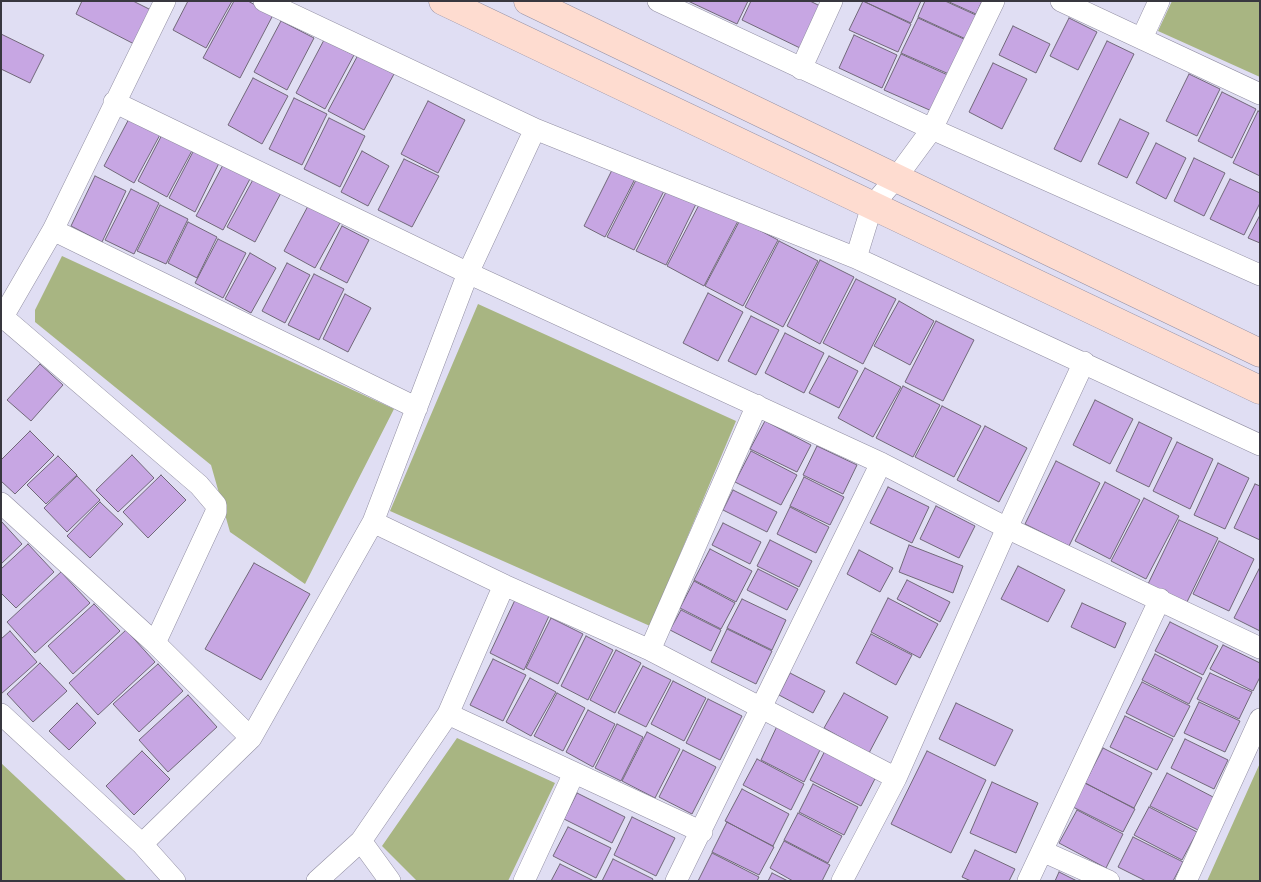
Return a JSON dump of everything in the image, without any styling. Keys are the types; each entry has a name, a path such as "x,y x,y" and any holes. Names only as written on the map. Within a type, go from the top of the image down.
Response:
{"main road":[{"path":"442,1 1260,390"},
{"path":"528,1 1260,353"}],"street":[{"path":"155,643 216,512 216,505 199,485 2,319 53,230 165,1"},
{"path":"264,1 535,129 856,258 1260,445"},
{"path":"658,1 932,129 1260,275"},
{"path":"801,69 832,1"},
{"path":"856,258 872,206 896,178 932,129 994,1"},
{"path":"1061,1 1260,94"},
{"path":"1142,38 1159,1"},
{"path":"114,102 468,273 881,463 1007,528 1260,648"},
{"path":"142,844 251,738 373,522 468,273 535,129"},
{"path":"53,230 417,408"},
{"path":"842,881 896,778 1007,528 1084,362"},
{"path":"650,650 757,405"},
{"path":"676,881 702,832 881,463"},
{"path":"1,503 155,643 251,738"},
{"path":"373,522 504,585 650,650 896,778"},
{"path":"317,881 360,841 448,714 504,585"},
{"path":"1028,881 1160,599"},
{"path":"1,714 142,844 175,881"},
{"path":"448,714 702,832"},
{"path":"1186,881 1260,719"},
{"path":"524,881 574,773"},
{"path":"360,841 390,881"},
{"path":"1042,851 1109,881"}],"green space":[{"path":"1172,1 1260,1 1260,77 1158,31"},
{"path":"62,256 394,409 305,584 230,532 211,465 35,322 35,310"},
{"path":"478,304 736,421 650,626 390,511"},
{"path":"457,738 555,783 508,881 417,881 382,846"},
{"path":"1,763 127,881 1,881"},
{"path":"1260,763 1260,881 1207,881"}],"building":[{"path":"82,1 133,1 153,11 136,45 76,14"},
{"path":"188,1 232,1 206,48 173,30"},
{"path":"234,1 248,1 273,15 240,78 203,58"},
{"path":"688,1 748,1 737,24"},
{"path":"751,1 810,1 820,6 800,48 742,20"},
{"path":"863,1 921,1 911,23"},
{"path":"863,1 911,24 898,52 849,30"},
{"path":"925,1 945,1 978,16 968,40 918,17"},
{"path":"947,1 982,1 976,14"},
{"path":"918,18 966,40 951,75 901,53"},
{"path":"1069,18 1097,32 1078,70 1050,56"},
{"path":"281,21 314,38 287,90 254,72"},
{"path":"1013,26 1050,44 1036,73 999,55"},
{"path":"1,34 44,55 30,83 1,69"},
{"path":"854,35 897,55 882,88 839,68"},
{"path":"324,40 354,55 325,109 296,93"},
{"path":"1107,41 1134,54 1081,162 1054,149"},
{"path":"901,54 950,76 934,112 884,90"},
{"path":"358,55 394,74 364,130 328,111"},
{"path":"993,63 1027,79 1002,129 969,112"},
{"path":"1189,74 1220,89 1197,136 1166,121"},
{"path":"253,78 288,96 262,144 228,125"},
{"path":"1222,92 1256,109 1232,158 1198,141"},
{"path":"294,98 327,114 302,165 269,149"},
{"path":"428,101 465,120 438,173 401,154"},
{"path":"1258,111 1260,112 1260,176 1233,163"},
{"path":"131,115 162,131 134,183 104,166"},
{"path":"329,118 365,136 340,187 304,169"},
{"path":"1120,119 1149,133 1127,178 1098,164"},
{"path":"165,129 195,145 167,197 138,181"},
{"path":"1156,143 1186,158 1166,199 1136,183"},
{"path":"195,148 220,161 195,212 169,198"},
{"path":"362,151 389,166 368,206 341,192"},
{"path":"1194,158 1225,173 1204,216 1174,201"},
{"path":"404,159 439,176 412,227 378,210"},
{"path":"224,163 251,177 223,230 196,216"},
{"path":"615,164 637,175 605,237 584,226"},
{"path":"95,176 126,191 102,242 71,226"},
{"path":"255,176 282,191 255,242 227,227"},
{"path":"638,176 665,189 634,250 607,237"},
{"path":"1230,179 1260,193 1260,203 1244,235 1210,219"},
{"path":"131,189 159,203 134,254 105,240"},
{"path":"667,190 696,204 666,265 636,251"},
{"path":"701,201 738,221 704,286 667,266"},
{"path":"160,205 188,219 166,264 137,251"},
{"path":"308,206 340,223 315,268 284,251"},
{"path":"1260,215 1260,243 1248,238"},
{"path":"740,220 778,240 743,306 705,286"},
{"path":"188,222 217,237 197,278 168,263"},
{"path":"342,226 369,240 347,283 320,269"},
{"path":"218,239 246,253 223,298 195,283"},
{"path":"779,241 818,261 783,327 745,307"},
{"path":"250,253 276,268 251,313 225,299"},
{"path":"820,260 854,277 820,344 787,326"},
{"path":"287,263 310,275 285,323 262,311"},
{"path":"314,274 344,289 319,340 288,325"},
{"path":"856,279 896,299 863,364 823,343"},
{"path":"708,293 743,312 718,361 683,343"},
{"path":"345,294 371,308 348,352 323,339"},
{"path":"899,301 934,321 910,365 874,346"},
{"path":"751,316 779,330 756,375 728,361"},
{"path":"936,321 974,340 943,401 905,382"},
{"path":"785,333 824,353 804,393 765,373"},
{"path":"829,356 858,371 839,408 809,393"},
{"path":"40,364 63,385 31,421 7,400"},
{"path":"865,368 901,387 873,437 838,418"},
{"path":"903,386 940,405 913,457 876,438"},
{"path":"1095,400 1133,419 1110,464 1073,445"},
{"path":"942,406 981,426 954,477 915,457"},
{"path":"765,421 811,445 797,472 750,449"},
{"path":"1139,422 1172,438 1149,487 1116,471"},
{"path":"985,426 1027,448 999,502 957,480"},
{"path":"30,431 54,455 15,494 1,481 1,460"},
{"path":"1177,442 1213,459 1190,509 1153,491"},
{"path":"817,446 857,465 843,494 803,475"},
{"path":"751,451 797,475 781,505 735,482"},
{"path":"132,455 154,478 118,512 96,490"},
{"path":"58,456 77,475 46,504 27,485"},
{"path":"1056,461 1100,483 1069,546 1025,524"},
{"path":"1218,463 1249,478 1225,529 1194,515"},
{"path":"161,475 186,500 148,538 123,512"},
{"path":"77,476 100,500 67,532 44,508"},
{"path":"804,477 844,497 830,525 790,506"},
{"path":"1105,482 1140,500 1110,559 1075,541"},
{"path":"1255,484 1260,486 1260,540 1234,528"},
{"path":"888,487 929,507 912,543 870,523"},
{"path":"733,490 777,512 767,532 723,510"},
{"path":"1144,498 1179,516 1146,579 1111,561"},
{"path":"100,502 123,524 90,558 67,536"},
{"path":"936,506 975,526 959,558 920,539"},
{"path":"790,507 829,527 816,553 777,534"},
{"path":"1179,520 1218,538 1187,602 1148,584"},
{"path":"1,521 22,544 1,564"},
{"path":"723,523 761,542 750,564 712,545"},
{"path":"770,540 812,561 799,587 757,566"},
{"path":"1219,541 1254,559 1229,611 1193,594"},
{"path":"28,544 54,572 16,608 1,593 1,569"},
{"path":"909,545 963,566 953,593 899,572"},
{"path":"710,549 752,571 736,602 694,580"},
{"path":"859,550 893,568 880,592 847,574"},
{"path":"254,563 310,594 261,680 205,649"},
{"path":"1018,566 1065,590 1048,622 1001,599"},
{"path":"1260,567 1260,631 1234,618"},
{"path":"758,569 798,589 787,610 747,590"},
{"path":"61,572 90,603 35,653 7,622"},
{"path":"907,580 950,602 940,622 897,599"},
{"path":"694,581 735,603 721,629 680,608"},
{"path":"888,598 938,624 920,658 871,632"},
{"path":"742,599 786,620 772,650 727,628"},
{"path":"515,600 549,616 524,670 490,653"},
{"path":"1082,603 1126,623 1115,648 1071,627"},
{"path":"94,604 120,631 73,674 48,646"},
{"path":"681,610 721,630 711,651 670,630"},
{"path":"551,618 583,634 558,684 526,668"},
{"path":"1170,622 1218,646 1203,675 1155,651"},
{"path":"727,629 772,651 756,684 711,662"},
{"path":"126,630 155,662 98,715 69,683"},
{"path":"10,631 37,662 1,694 1,639"},
{"path":"871,634 912,655 896,685 856,663"},
{"path":"586,636 613,650 588,700 561,686"},
{"path":"1223,645 1260,663 1260,677 1253,691 1210,669"},
{"path":"616,650 641,663 615,713 590,700"},
{"path":"1155,654 1202,678 1189,704 1142,680"},
{"path":"493,659 526,675 503,721 470,705"},
{"path":"40,663 67,691 33,722 7,694"},
{"path":"158,664 183,691 139,732 113,704"},
{"path":"643,666 671,680 646,727 618,713"},
{"path":"790,673 825,691 813,713 779,695"},
{"path":"1210,673 1252,692 1239,719 1197,699"},
{"path":"530,678 556,692 531,736 506,722"},
{"path":"673,681 706,698 684,741 651,724"},
{"path":"1142,682 1190,706 1174,737 1126,713"},
{"path":"557,693 585,708 563,751 534,736"},
{"path":"844,693 888,717 869,753 824,728"},
{"path":"188,695 217,727 168,772 139,740"},
{"path":"708,699 742,716 720,760 686,743"},
{"path":"1199,702 1240,721 1225,752 1184,733"},
{"path":"77,703 96,723 69,750 49,731"},
{"path":"956,703 1013,730 995,766 939,739"},
{"path":"588,710 615,724 593,767 566,752"},
{"path":"1125,716 1173,739 1157,770 1110,747"},
{"path":"617,724 643,737 621,781 595,768"},
{"path":"778,724 822,746 804,782 761,760"},
{"path":"647,732 680,749 655,798 622,781"},
{"path":"1185,739 1228,760 1214,789 1171,768"},
{"path":"828,745 879,771 861,806 810,780"},
{"path":"1103,748 1152,773 1134,808 1085,783"},
{"path":"683,750 716,767 692,814 659,797"},
{"path":"142,751 170,779 134,815 106,786"},
{"path":"927,751 986,780 951,853 891,824"},
{"path":"757,759 804,784 791,810 743,785"},
{"path":"1167,773 1215,798 1198,830 1150,806"},
{"path":"992,782 1038,803 1016,853 970,833"},
{"path":"1085,783 1135,809 1123,832 1073,807"},
{"path":"813,784 858,807 844,835 799,812"},
{"path":"742,789 789,814 773,846 725,821"},
{"path":"577,793 625,817 612,843 564,819"},
{"path":"1149,807 1197,832 1182,860 1134,835"},
{"path":"1077,810 1123,834 1106,868 1059,843"},
{"path":"798,813 842,836 828,863 784,840"},
{"path":"632,817 675,838 656,876 614,855"},
{"path":"727,822 774,847 759,875 712,852"},
{"path":"568,827 611,848 596,878 553,856"},
{"path":"1133,837 1183,862 1173,881 1146,881 1118,867"},
{"path":"784,841 830,865 822,881 793,881 770,868"},
{"path":"975,850 1015,869 1009,881 971,881 962,877"},
{"path":"712,853 759,877 757,881 698,881"},
{"path":"613,859 653,879 652,881 602,881"},
{"path":"560,864 594,881 551,881"},
{"path":"1059,872 1077,881 1055,881"},
{"path":"772,873 788,881 768,881"}]}
